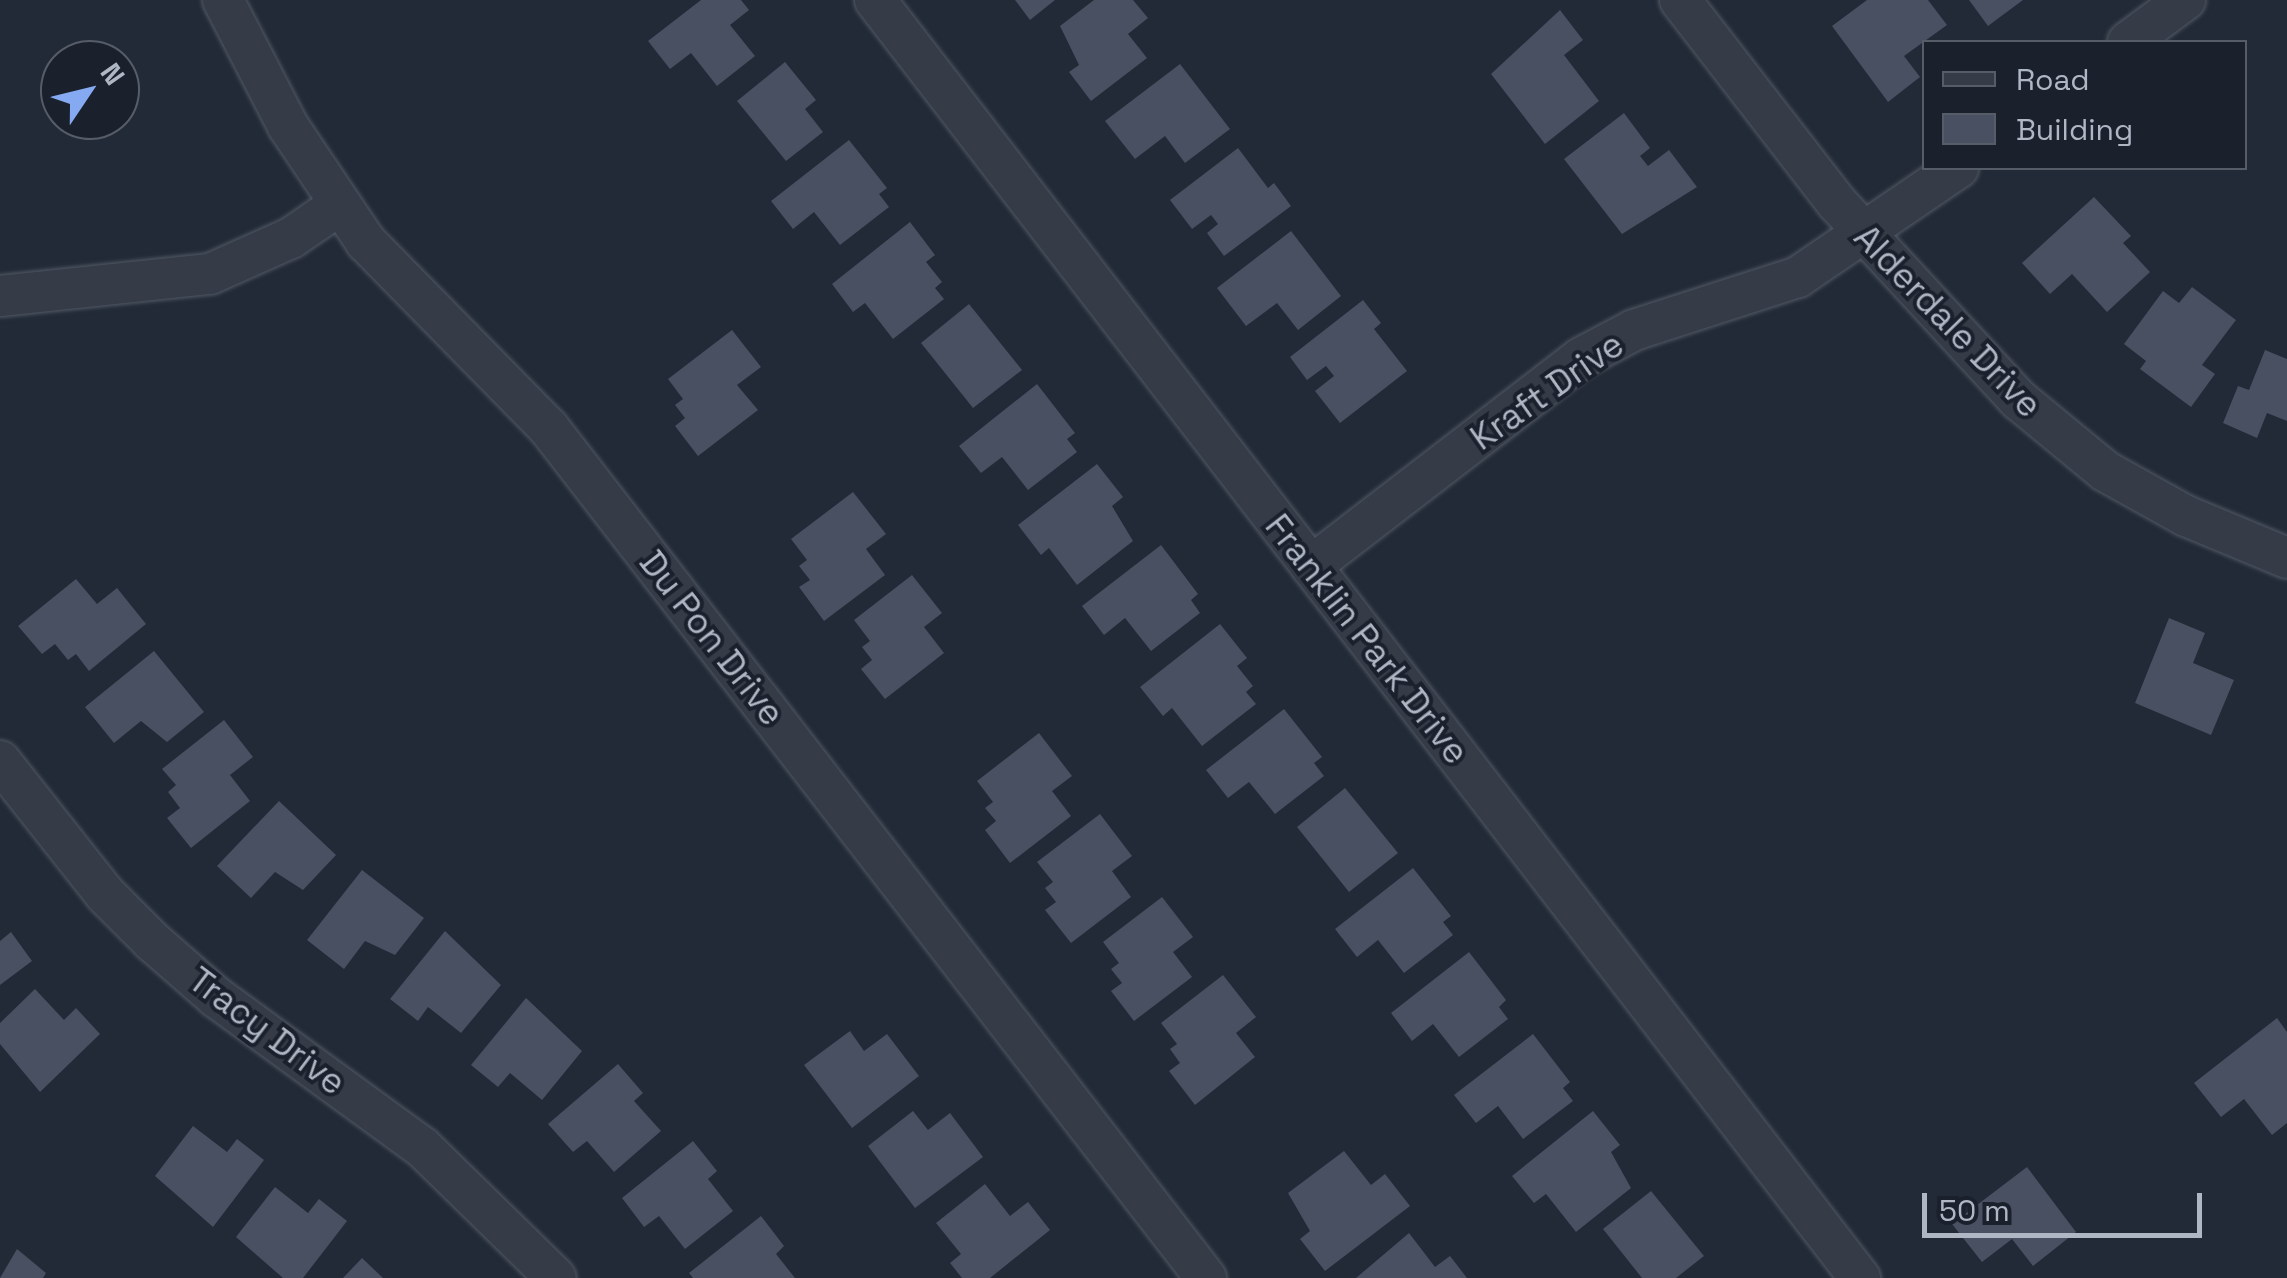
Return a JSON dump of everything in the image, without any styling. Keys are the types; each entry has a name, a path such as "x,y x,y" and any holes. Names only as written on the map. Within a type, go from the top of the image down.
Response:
{"street":[{"name":"Du Pon Drive","path":"223,0 257,72 339,205 390,270 560,442 1206,1278"},
{"name":"Franklin Park Drive","path":"875,0 1860,1278"},
{"name":"Alderdale Drive","path":"1680,0 1866,236 2008,389 2105,471 2186,516 2287,558"},
{"path":"2131,40 2185,0"},
{"name":"Kraft Drive","path":"1311,566 1581,358 1634,330 1798,278 1866,236 1955,170"},
{"path":"0,296 210,274 276,246 339,205"},
{"name":"Tracy Drive","path":"0,761 105,894 152,942 216,998 422,1147 556,1278"}],"building":[{"path":"701,0 741,0 749,10 730,25 755,56 717,86 691,53 670,69 648,41"},
{"path":"1015,0 1055,0 1030,20"},
{"path":"1094,0 1133,0 1148,18 1128,34 1147,58 1091,101 1069,72 1079,65 1060,26"},
{"path":"1867,0 1928,0 1947,25 1904,56 1920,77 1888,102 1832,26"},
{"path":"1969,0 2023,0 1988,26"},
{"path":"1560,10 1583,40 1564,55 1599,101 1545,144 1491,74"},
{"path":"785,62 816,100 805,109 823,132 786,161 737,101"},
{"path":"1180,64 1230,129 1185,163 1165,136 1135,159 1105,121"},
{"path":"1624,113 1650,148 1640,156 1648,166 1669,150 1697,187 1622,234 1564,159"},
{"path":"849,140 887,188 879,194 889,207 840,245 814,212 793,229 771,201"},
{"path":"1238,148 1268,188 1274,183 1291,206 1224,256 1207,233 1218,224 1211,215 1192,229 1170,200"},
{"path":"2094,197 2131,236 2123,243 2150,272 2107,312 2072,274 2050,294 2022,263"},
{"path":"910,222 935,255 926,262 942,282 935,288 944,299 893,339 865,303 853,312 832,284"},
{"path":"1291,231 1341,296 1298,330 1277,303 1246,326 1217,288"},
{"path":"2192,287 2236,320 2202,365 2215,374 2191,407 2140,369 2146,361 2124,344 2163,291 2179,303"},
{"path":"1363,300 1381,323 1374,329 1407,371 1340,423 1315,391 1334,376 1326,366 1307,380 1290,357"},
{"path":"969,304 1022,370 973,408 921,343"},
{"path":"732,330 761,367 737,385 758,410 698,456 675,426 685,418 675,405 683,399 668,379"},
{"path":"2265,350 2287,359 2287,421 2267,413 2257,438 2223,423 2238,386 2249,390"},
{"path":"1037,384 1075,433 1067,439 1077,452 1028,490 1002,457 981,473 959,446"},
{"path":"1097,464 1123,497 1112,506 1133,541 1077,585 1049,548 1041,555 1018,525"},
{"path":"853,492 886,534 866,549 885,575 824,621 799,587 810,580 799,566 807,560 791,539"},
{"path":"1161,545 1198,594 1191,600 1200,613 1151,651 1125,618 1104,635 1082,606"},
{"path":"912,575 942,613 924,627 944,653 885,699 861,669 872,660 862,647 870,641 854,620"},
{"path":"76,579 97,604 117,588 146,624 89,671 76,654 68,660 55,644 42,654 18,626"},
{"path":"2169,618 2205,633 2193,663 2234,680 2211,735 2135,703"},
{"path":"1220,624 1247,658 1237,666 1253,686 1246,692 1256,704 1202,746 1172,708 1163,716 1140,687"},
{"path":"154,651 204,712 167,742 141,721 114,743 85,707"},
{"path":"1284,709 1322,757 1314,763 1324,776 1275,814 1249,782 1228,798 1206,770"},
{"path":"224,720 253,757 230,775 250,801 191,848 167,818 180,808 168,792 176,785 162,769"},
{"path":"1039,733 1072,776 1052,791 1071,816 1010,863 985,830 996,821 985,808 993,802 977,781"},
{"path":"1345,788 1398,853 1349,892 1297,827"},
{"path":"279,801 336,855 303,890 275,872 251,898 217,866"},
{"path":"1100,814 1132,856 1112,871 1131,897 1071,943 1045,910 1056,902 1045,888 1053,882 1037,862"},
{"path":"1413,868 1451,916 1443,922 1453,935 1404,973 1378,940 1357,957 1335,929"},
{"path":"362,870 424,918 395,955 365,941 344,969 307,940"},
{"path":"1162,897 1193,937 1173,952 1192,977 1134,1021 1111,991 1122,983 1111,969 1119,963 1103,942"},
{"path":"445,931 501,985 461,1033 428,1007 418,1021 390,999"},
{"path":"11,932 32,961 0,985 0,941"},
{"path":"1469,952 1506,1000 1499,1007 1508,1019 1459,1057 1433,1024 1412,1041 1391,1013"},
{"path":"1223,975 1256,1017 1236,1033 1255,1057 1195,1105 1169,1071 1180,1063 1170,1049 1177,1044 1161,1023"},
{"path":"35,989 64,1020 76,1008 100,1034 40,1092 0,1044 0,1023"},
{"path":"526,998 582,1051 542,1100 510,1073 498,1087 471,1065"},
{"path":"2277,1018 2287,1032 2287,1123 2272,1135 2244,1099 2221,1117 2194,1083"},
{"path":"850,1031 864,1051 887,1034 919,1076 852,1128 804,1065"},
{"path":"1533,1034 1570,1082 1563,1088 1573,1101 1523,1139 1498,1106 1476,1123 1454,1095"},
{"path":"618,1064 643,1093 634,1101 661,1131 614,1172 587,1141 573,1152 548,1124"},
{"path":"913,1111 928,1130 950,1113 983,1157 915,1208 868,1146"},
{"path":"1593,1111 1620,1145 1611,1152 1631,1188 1576,1232 1546,1194 1534,1203 1512,1176"},
{"path":"193,1126 227,1152 237,1139 264,1160 213,1227 155,1176"},
{"path":"693,1141 717,1171 708,1179 733,1211 685,1249 659,1216 644,1227 622,1198"},
{"path":"1344,1151 1371,1185 1385,1174 1410,1206 1325,1271 1300,1239 1310,1231 1288,1193"},
{"path":"2027,1167 2076,1232 2033,1266 2012,1239 1982,1262 1952,1224"},
{"path":"985,1184 1010,1216 1028,1202 1050,1230 990,1278 962,1278 950,1263 961,1254 936,1223"},
{"path":"275,1187 308,1213 319,1199 347,1221 303,1278 283,1278 236,1237"},
{"path":"1651,1191 1704,1256 1676,1278 1642,1278 1603,1229"},
{"path":"761,1216 784,1246 776,1254 795,1278 693,1278 689,1273"},
{"path":"1409,1233 1435,1267 1450,1256 1467,1278 1356,1278"},
{"path":"17,1249 46,1273 43,1278 0,1278"},
{"path":"362,1258 383,1278 343,1278"}]}
